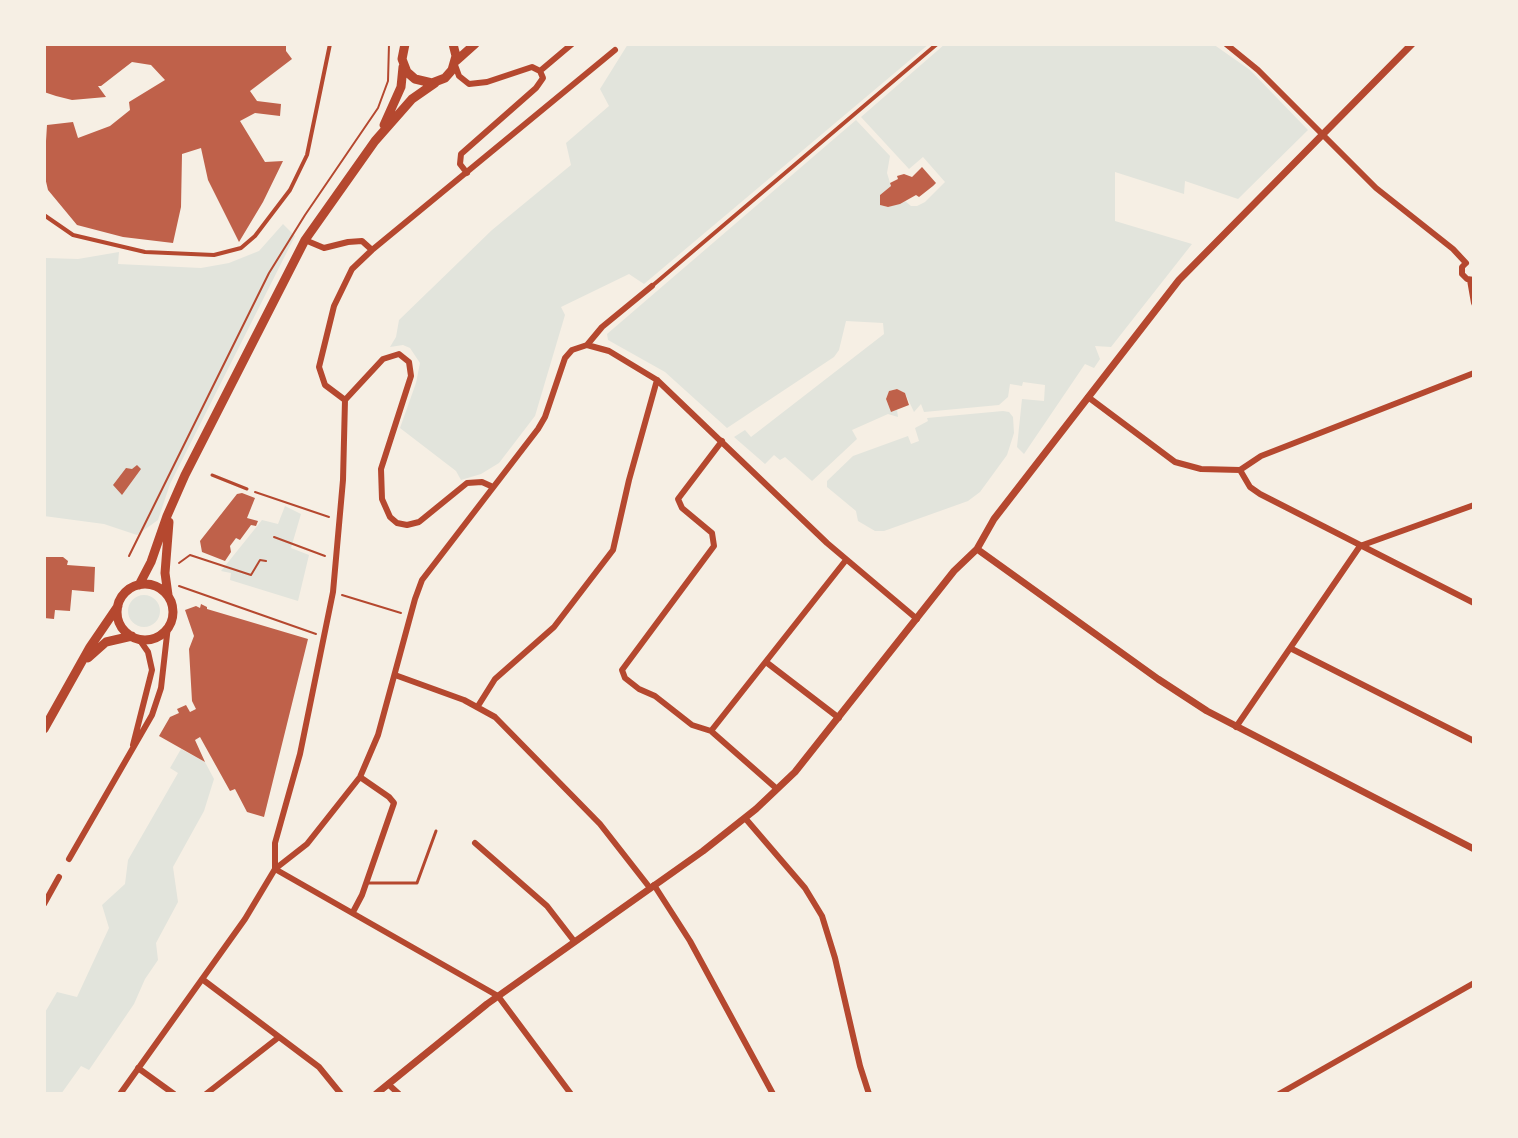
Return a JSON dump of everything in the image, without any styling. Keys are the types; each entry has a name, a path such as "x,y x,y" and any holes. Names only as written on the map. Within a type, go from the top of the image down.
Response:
{"main road":[{"path":"375,141 401,87 405,44"},
{"path":"453,44 455,63"},
{"path":"44,729 125,593 139,585 173,503 305,240 375,141 412,99 447,76 455,63 475,44"},
{"path":"403,64 415,79 435,83"},
{"path":"78,670 102,644 113,639 156,637 168,626 172,615 165,568 173,503"},
{"path":"139,585 156,586 169,598"},
{"path":"118,606 120,623 135,637"}],"street":[{"path":"44,215 73,235 145,252 214,255 241,248 255,236 290,190 307,155 330,44"},
{"path":"540,71 572,44"},
{"path":"120,1094 245,919 275,869 307,844 360,777 375,746 422,580 542,423 565,358 572,350 587,345 602,327 937,44"},
{"path":"1226,44 1255,67 1396,206 1470,262 1462,273 1472,280 1474,303"},
{"path":"376,1094 498,996 745,818 808,758 954,571 977,549 992,521 1186,271 1412,44"},
{"path":"345,400 325,385 319,372 340,290 352,269 615,50"},
{"path":"455,63 459,76 471,85 529,68 540,71"},
{"path":"467,173 460,164 461,154 540,85 543,78 540,71"},
{"path":"305,240 324,248 362,241 372,250"},
{"path":"587,345 609,351 657,380 846,560 917,619"},
{"path":"275,869 275,843 300,754 333,592 341,520 345,400 383,359 399,354 409,362 411,376 381,469 382,499 390,517 397,523 407,525 419,522 467,483 482,482 493,487"},
{"path":"1088,397 1175,462 1201,469 1240,470 1261,456 1474,373"},
{"path":"478,706 495,679 554,627 613,550 657,380"},
{"path":"722,441 678,499 682,508 712,533 714,546 622,670 625,678 639,689 655,696 692,725 711,731 777,789"},
{"path":"1240,470 1250,487 1260,494 1474,603"},
{"path":"1236,727 1360,546 1474,505"},
{"path":"977,549 1158,679 1236,727 1474,849"},
{"path":"711,731 846,560"},
{"path":"69,859 146,728 160,693 168,626"},
{"path":"131,752 152,670 148,652 135,637"},
{"path":"1290,648 1474,741"},
{"path":"766,662 839,718"},
{"path":"395,675 478,706 495,717 600,824 652,886 690,941 773,1094"},
{"path":"353,912 394,803 360,777"},
{"path":"745,818 805,888 822,916 869,1094"},
{"path":"475,843 547,906 574,941"},
{"path":"275,869 498,996 571,1094"},
{"path":"44,904 59,877"},
{"path":"202,979 323,1071 341,1094"},
{"path":"1279,1094 1474,983"},
{"path":"206,1094 279,1037"},
{"path":"138,1068 174,1094"},
{"path":"388,1084 399,1094"}],"lane":[{"path":"212,475 247,489"},
{"path":"366,883 417,883 436,831"}],"path":[{"path":"388,76 389,44"},
{"path":"247,489 341,520"},
{"path":"274,537 337,560"},
{"path":"165,568 178,564 190,555 251,575 260,560 266,561"},
{"path":"178,586 326,637"},
{"path":"333,592 410,616"}],"shaded area":[{"path":"628,44 929,44 644,284 629,274 561,307 565,315 535,416 499,463 481,474 461,480 456,471 400,428 420,363 410,348 403,345 390,347 396,337 399,320 492,230 571,165 566,143 609,106 600,89"},
{"path":"945,44 1213,44 1250,70 1308,130 1238,199 1185,181 1184,194 1115,172 1115,221 1192,244 1111,347 1095,346 1100,359 1094,368 1085,364 1024,454 1017,447 1022,399 1044,401 1045,385 1010,384 1008,397 999,405 924,412 921,404 914,412 905,393 897,389 889,391 886,399 891,411 897,410 898,417 888,414 852,430 857,439 812,481 785,457 780,460 774,455 765,464 734,437 745,430 751,437 884,334 883,323 846,321 839,350 834,357 727,428 665,372 608,340 607,334 856,120 890,156 887,173 891,186 880,195 880,205 888,207 905,201 917,206 925,202 945,182 923,157 909,169 861,117"},
{"path":"283,224 295,236 170,484 158,520 137,535 104,524 44,516 46,258 78,259 119,252 118,264 201,268 229,263 259,251"},
{"path":"1003,411 1013,417 1014,433 1007,455 980,492 968,501 884,531 875,531 858,521 856,511 827,487 827,481 853,456 908,436 911,444 919,441 915,428 928,421 927,418"},
{"path":"285,506 301,514 291,548 309,555 298,601 230,580 231,573 221,571 262,520 278,524"},
{"path":"144,595 155,600 160,611 155,622 144,627 133,622 128,611 133,600"},
{"path":"181,749 205,762 214,779 204,811 173,867 178,902 156,943 158,960 134,1004 89,1070 81,1066 61,1094 44,1094 44,1014 57,992 77,997 109,928 102,905 125,884 128,860 178,773 170,768"}],"building":[{"path":"44,44 286,44 286,51 292,59 250,91 257,101 281,104 280,116 255,113 240,121 265,162 283,161 239,242 208,180 201,148 182,154 181,207 173,243 123,237 77,225 48,190 44,173 47,125 73,122 78,138 110,126 130,110 129,102 165,80 151,65 132,62 98,86 106,97 72,100 56,96 44,92"},
{"path":"922,167 936,183 933,186 919,197 916,195 900,204 880,205 880,195 898,179 897,176 904,174 912,177"},
{"path":"897,389 905,393 909,405 891,412 886,399 889,391"},
{"path":"137,465 141,469 122,495 113,485 126,468 132,469"},
{"path":"237,494 255,498 247,518 258,521 256,526 251,525 240,540 236,538 225,561 202,552 200,541"},
{"path":"44,557 63,557 68,561 67,565 95,567 94,592 72,590 70,611 55,610 54,619 44,618"},
{"path":"201,604 207,609 308,639 264,817 247,812 235,789 230,791 200,737 195,740 205,762 159,736 170,717 179,713 177,709 186,705 190,712 196,709 192,701 189,649 194,636 185,610 196,606 200,608"}]}
